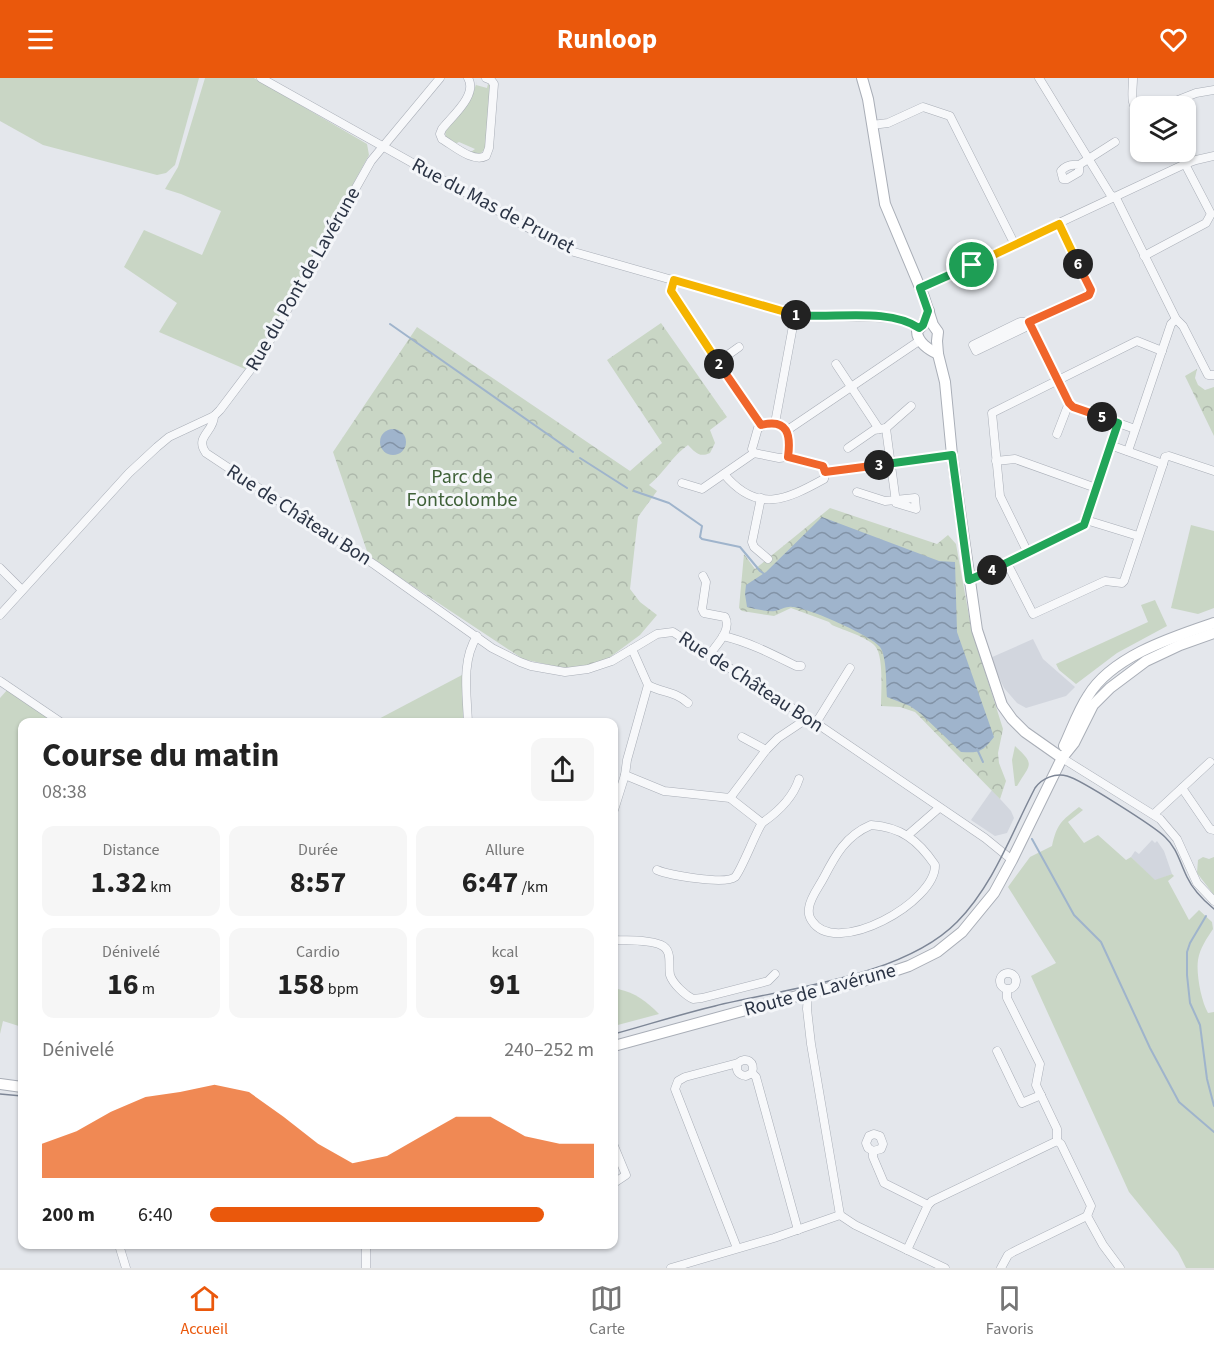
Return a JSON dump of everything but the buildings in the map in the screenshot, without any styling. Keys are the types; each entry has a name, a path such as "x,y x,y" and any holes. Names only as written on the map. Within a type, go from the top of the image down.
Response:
{"main road":[{"path":"862,78 885,204 928,311 925,326 917,334 938,354 943,373 952,455 977,630 1002,705 1025,732 1062,758"},
{"path":"925,326 938,332 927,342"},
{"name":"Route de Lavérune","path":"1062,758 1064,746 1088,694 1102,679 1122,663 1162,641 1214,623"},
{"name":"Route de Lavérune","path":"618,1045 808,993 892,973 937,952 962,932 987,904 1012,860 1062,758 1074,743 1093,705 1115,683 1146,661 1180,645 1214,633"},
{"path":"0,1084 18,1087"}],"street":[{"name":"Rue du Mas de Prunet","path":"261,78 574,252 795,315 891,318 925,326"},
{"name":"Rue du Pont de Lavérune","path":"0,615 129,473 169,437 214,416 220,410 263,353 371,161 440,78"},
{"path":"468,78 471,86 470,93 442,129 440,135 442,139 472,157 482,159 489,148 494,84 486,78"},
{"path":"1039,78 1113,198 1117,200 1176,319 1184,326 1208,375 1214,375"},
{"path":"1132,96 1133,78"},
{"path":"1188,96 1214,90"},
{"path":"872,125 888,123 923,107 950,116 1015,245"},
{"path":"1079,165 1115,142"},
{"path":"920,288 1196,159 1214,156"},
{"path":"1144,256 1206,223 1210,217 1211,214 1185,164"},
{"path":"1029,322 1020,322 973,345 976,351 1090,292 1059,224"},
{"path":"674,280 671,291 761,425"},
{"path":"775,423 795,315"},
{"path":"1128,452 1171,324 1176,319"},
{"path":"1029,322 1069,403 1073,407 1135,429"},
{"path":"1028,553 1000,496 993,411 1137,341 1162,351"},
{"path":"786,431 851,387 927,342"},
{"path":"718,362 739,347"},
{"path":"836,364 882,428 891,463 896,500 885,501 856,492"},
{"path":"1057,434 1069,403"},
{"path":"848,448 874,430 882,428 911,406"},
{"name":"Rue de Château Bon","path":"214,416 214,420 201,441 206,453 384,570 492,648 531,666 565,672 599,667 657,634 673,632 816,723 985,838 1012,860"},
{"path":"761,425 775,423 786,431 790,438 788,457"},
{"path":"969,580 1082,527 1118,423"},
{"path":"754,453 752,442 761,425"},
{"path":"1110,445 1162,464"},
{"path":"682,483 702,489 754,453 779,458 788,457 818,464 823,466 825,472 824,479 796,495 782,499 761,498 734,486 724,474"},
{"path":"825,472 952,455"},
{"path":"1007,563 1032,614 1105,581 1122,583 1166,457 1214,471"},
{"path":"996,461 1015,459 1096,488"},
{"path":"761,498 752,542 754,547 768,559"},
{"path":"1086,520 1138,536"},
{"path":"0,568 22,590"},
{"path":"703,576 706,582 702,609 704,613 725,617 728,627 710,654"},
{"path":"468,718 468,653 477,636"},
{"path":"723,636 738,639 766,650 796,666 801,666"},
{"path":"632,648 648,685 678,694 688,703"},
{"path":"816,723 850,668"},
{"path":"0,681 55,718"},
{"path":"618,797 648,685"},
{"path":"730,798 766,750 778,738 808,718"},
{"path":"742,737 766,750"},
{"path":"1062,758 1154,814 1177,839 1197,883 1214,902"},
{"path":"1154,814 1210,762"},
{"path":"625,775 664,791 730,798 762,823"},
{"path":"657,870 669,874 732,879 737,875 762,823 773,816 794,792 799,779"},
{"path":"1182,788 1210,829 1214,830"},
{"path":"908,834 939,808"},
{"path":"871,825 884,826 908,834 935,865 932,879 913,900 879,922 854,931 834,934 823,932 815,927 809,916 810,903 841,847 858,831 871,825"},
{"path":"618,940 644,942 666,948 669,953 670,976 693,999 768,981 775,974"},
{"path":"1001,1268 1013,1252 1087,1216 1091,1206 1061,1144 1057,1141 1057,1130 1036,1085 1040,1064 1007,998 1006,990"},
{"path":"808,993 807,1009 811,1044 840,1215 855,1225 945,1268"},
{"path":"997,1051 1022,1102 1041,1095"},
{"path":"737,1248 675,1089 678,1081 685,1077 738,1063 736,1067 739,1074 746,1076 752,1073 756,1077 798,1230"},
{"path":"907,1250 932,1201 1057,1141"},
{"path":"873,1151 873,1157 884,1183 928,1205"},
{"path":"618,1156 626,1175 618,1180"},
{"path":"670,1268 798,1230 840,1215"},
{"path":"1087,1216 1103,1245 1120,1268"},
{"path":"120,1249 126,1268"},
{"path":"366,1249 366,1268"}],"shaded area":[{"path":"1033,639 1043,659 1075,687 1066,696 1026,708 1017,703 1004,688 990,658"},
{"path":"992,790 1011,811 1014,818 1007,833 995,836 971,820"},
{"path":"1152,840 1155,843 1157,841 1164,851 1172,874 1155,881 1131,857 1135,851 1139,854"}],"green space":[{"path":"0,78 199,78 175,165 166,173 157,175 43,145 0,121"},
{"path":"205,78 254,78 367,144 369,155 281,315 245,369 159,332 177,303 124,267 144,230 202,255 221,211 165,189 178,167"},
{"path":"477,81 476,85 487,88 488,84 491,86 485,149 479,155 471,152 475,149 459,142 455,144 446,138 445,132 472,97"},
{"name":"Parc de Fontcolombe","path":"661,323 727,417 710,430 715,443 710,453 700,455 688,445 649,485 657,491 638,517 630,589 640,602 657,615 640,635 602,663 567,669 523,659 369,557 333,452 417,327 630,471 662,443 607,360"},
{"path":"1197,369 1195,378 1198,385 1205,390 1214,387 1214,436 1185,376"},
{"path":"830,508 937,544 948,535 956,544 971,627 1003,729 998,753 1006,781 1000,799 915,712 900,707 881,706 880,658 875,646 871,643 829,622 791,608 774,616 742,611 739,608 744,554 755,569"},
{"path":"1191,525 1214,531 1214,608 1198,614 1171,608"},
{"path":"1155,600 1167,626 1117,653 1076,684 1059,670 1056,664 1148,622 1141,605"},
{"path":"462,675 464,718 380,718"},
{"path":"8,689 50,718 18,718 18,1026 3,1021 0,1034 0,698"},
{"path":"1015,746 1026,757 1029,765 1017,786 1015,786 1012,760"},
{"path":"1079,807 1083,810 1068,822 1084,843 1098,835 1126,860 1131,857 1155,880 1172,874 1174,876 1168,881 1189,920 1199,910 1212,922 1213,929 1199,956 1198,979 1208,1013 1214,1012 1214,1268 1186,1268 1178,1252 1129,1192 1031,976 1056,963 1008,887 1030,857 1052,846 1061,824"},
{"path":"1203,857 1209,859 1214,857 1214,895 1197,873 1198,860"},
{"path":"618,989 640,998 659,1014 618,1025"}],"water":[{"path":"393,429 402,433 406,442 402,451 393,455 384,451 380,442 384,433"},
{"path":"822,517 939,561 955,562 957,632 994,737 983,749 977,752 961,752 920,713 910,706 887,697 885,664 882,651 875,642 853,630 800,608 788,607 772,611 747,607 746,585 766,572"}],"waterway":[{"path":"390,324 573,452"},
{"path":"580,458 627,488"},
{"path":"634,491 669,503 702,526 700,537 702,539 740,547 766,575"},
{"path":"977,749 983,762"},
{"path":"1032,839 1074,915 1101,942 1150,1048 1179,1102 1214,1132"},
{"path":"1206,916 1187,952 1187,975 1190,1003 1200,1025 1207,1079 1214,1106"}],"tram line":[{"path":"618,1033 715,1006 843,978 907,956 934,941 957,922 981,892 1001,858 1035,788 1041,781 1053,776 1062,775 1075,779 1133,814 1165,837 1175,851 1192,886 1214,909"},
{"path":"0,1094 18,1096"}],"route":[{"path":"1059,224 1091,290 1089,295 1029,322 1069,403 1073,407 1118,423 1084,525 969,580 952,455 825,472 823,466 788,457 790,438 784,428 775,423 761,425 671,291 674,280 795,315 891,318 908,322 919,328 923,325 928,311 920,288 972,265 1059,224"}]}
